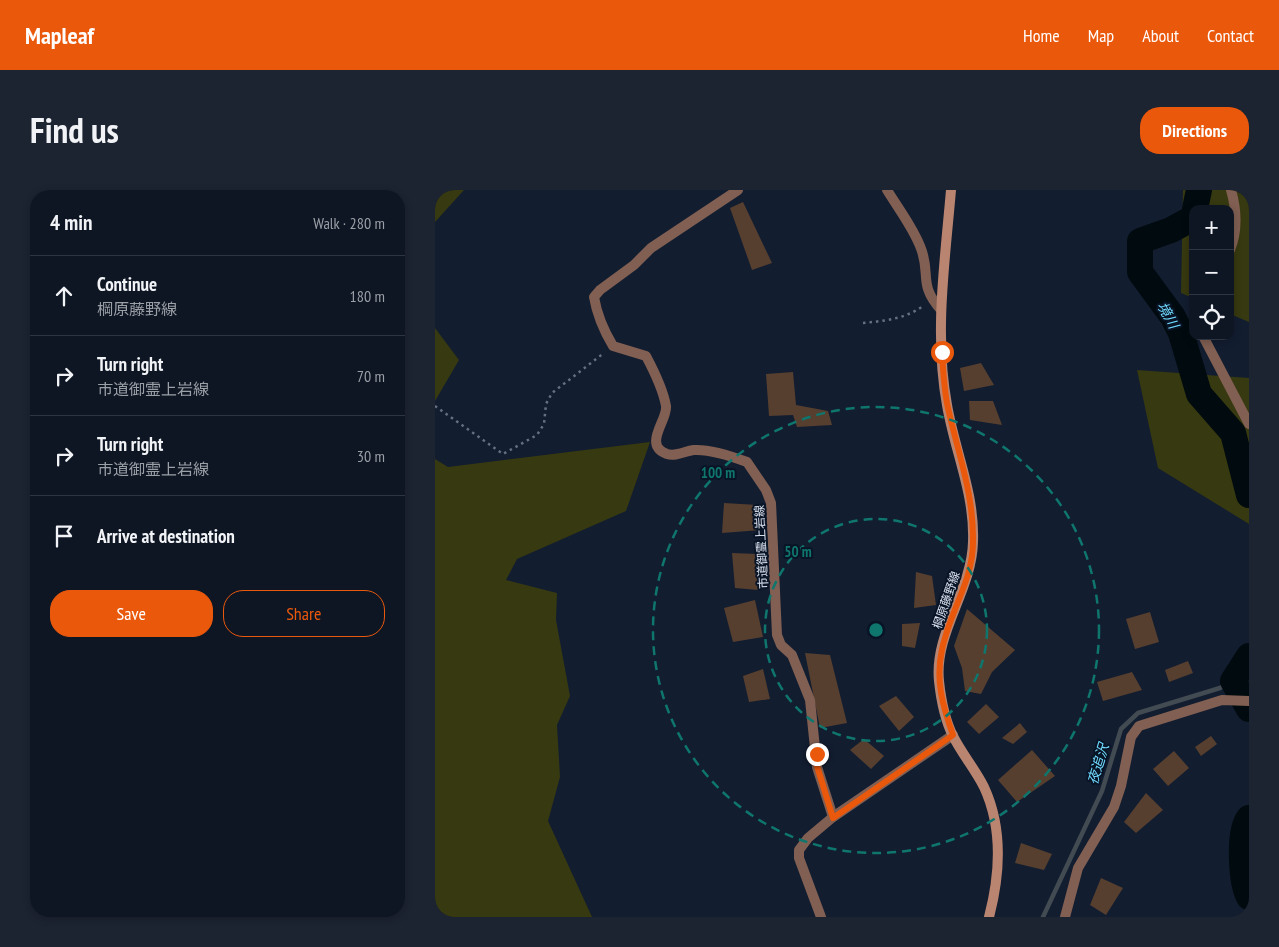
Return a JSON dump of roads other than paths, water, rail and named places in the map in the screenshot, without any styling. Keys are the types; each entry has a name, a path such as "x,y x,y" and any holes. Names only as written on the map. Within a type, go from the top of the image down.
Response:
{"main road":[{"name":"棡原藤野線","path":"951,190 941,310 942,352 947,406 966,475 973,518 973,545 968,576 942,650 939,678 942,706 953,735 984,786 993,809 998,855 989,917"}],"street":[{"name":"市道御霊上岩線","path":"738,190 651,248 634,265 599,290 594,297 595,306 605,333 613,346 646,356 654,370 667,408 665,418 658,428 656,436 657,443 662,450 667,454 696,450 747,462 770,497 777,635 781,645 792,655 811,700 817,766 833,818"},
{"path":"887,190 920,246 925,258 925,286 932,300 941,310"},
{"path":"1224,190 1235,202"},
{"path":"1231,190 1237,216 1234,239"},
{"path":"1205,340 1249,424"},
{"path":"1065,917 1078,868 1114,807 1121,786 1131,738 1139,726 1222,700 1249,700"},
{"path":"821,917 799,858 799,850 807,838 953,735"}],"waterway":[{"name":"境川","path":"1196,205 1199,190"},
{"name":"境川","path":"1189,220 1171,230 1140,241 1140,272 1173,317 1181,333 1199,394 1233,433 1249,495"},
{"name":"夜追沢","path":"1249,656 1233,681 1249,709"},
{"name":"夜追沢","path":"1043,917 1102,791 1121,729 1138,713 1220,688 1233,681"},
{"name":"境川","path":"1249,818 1243,834 1242,845 1244,881 1249,897"}]}
